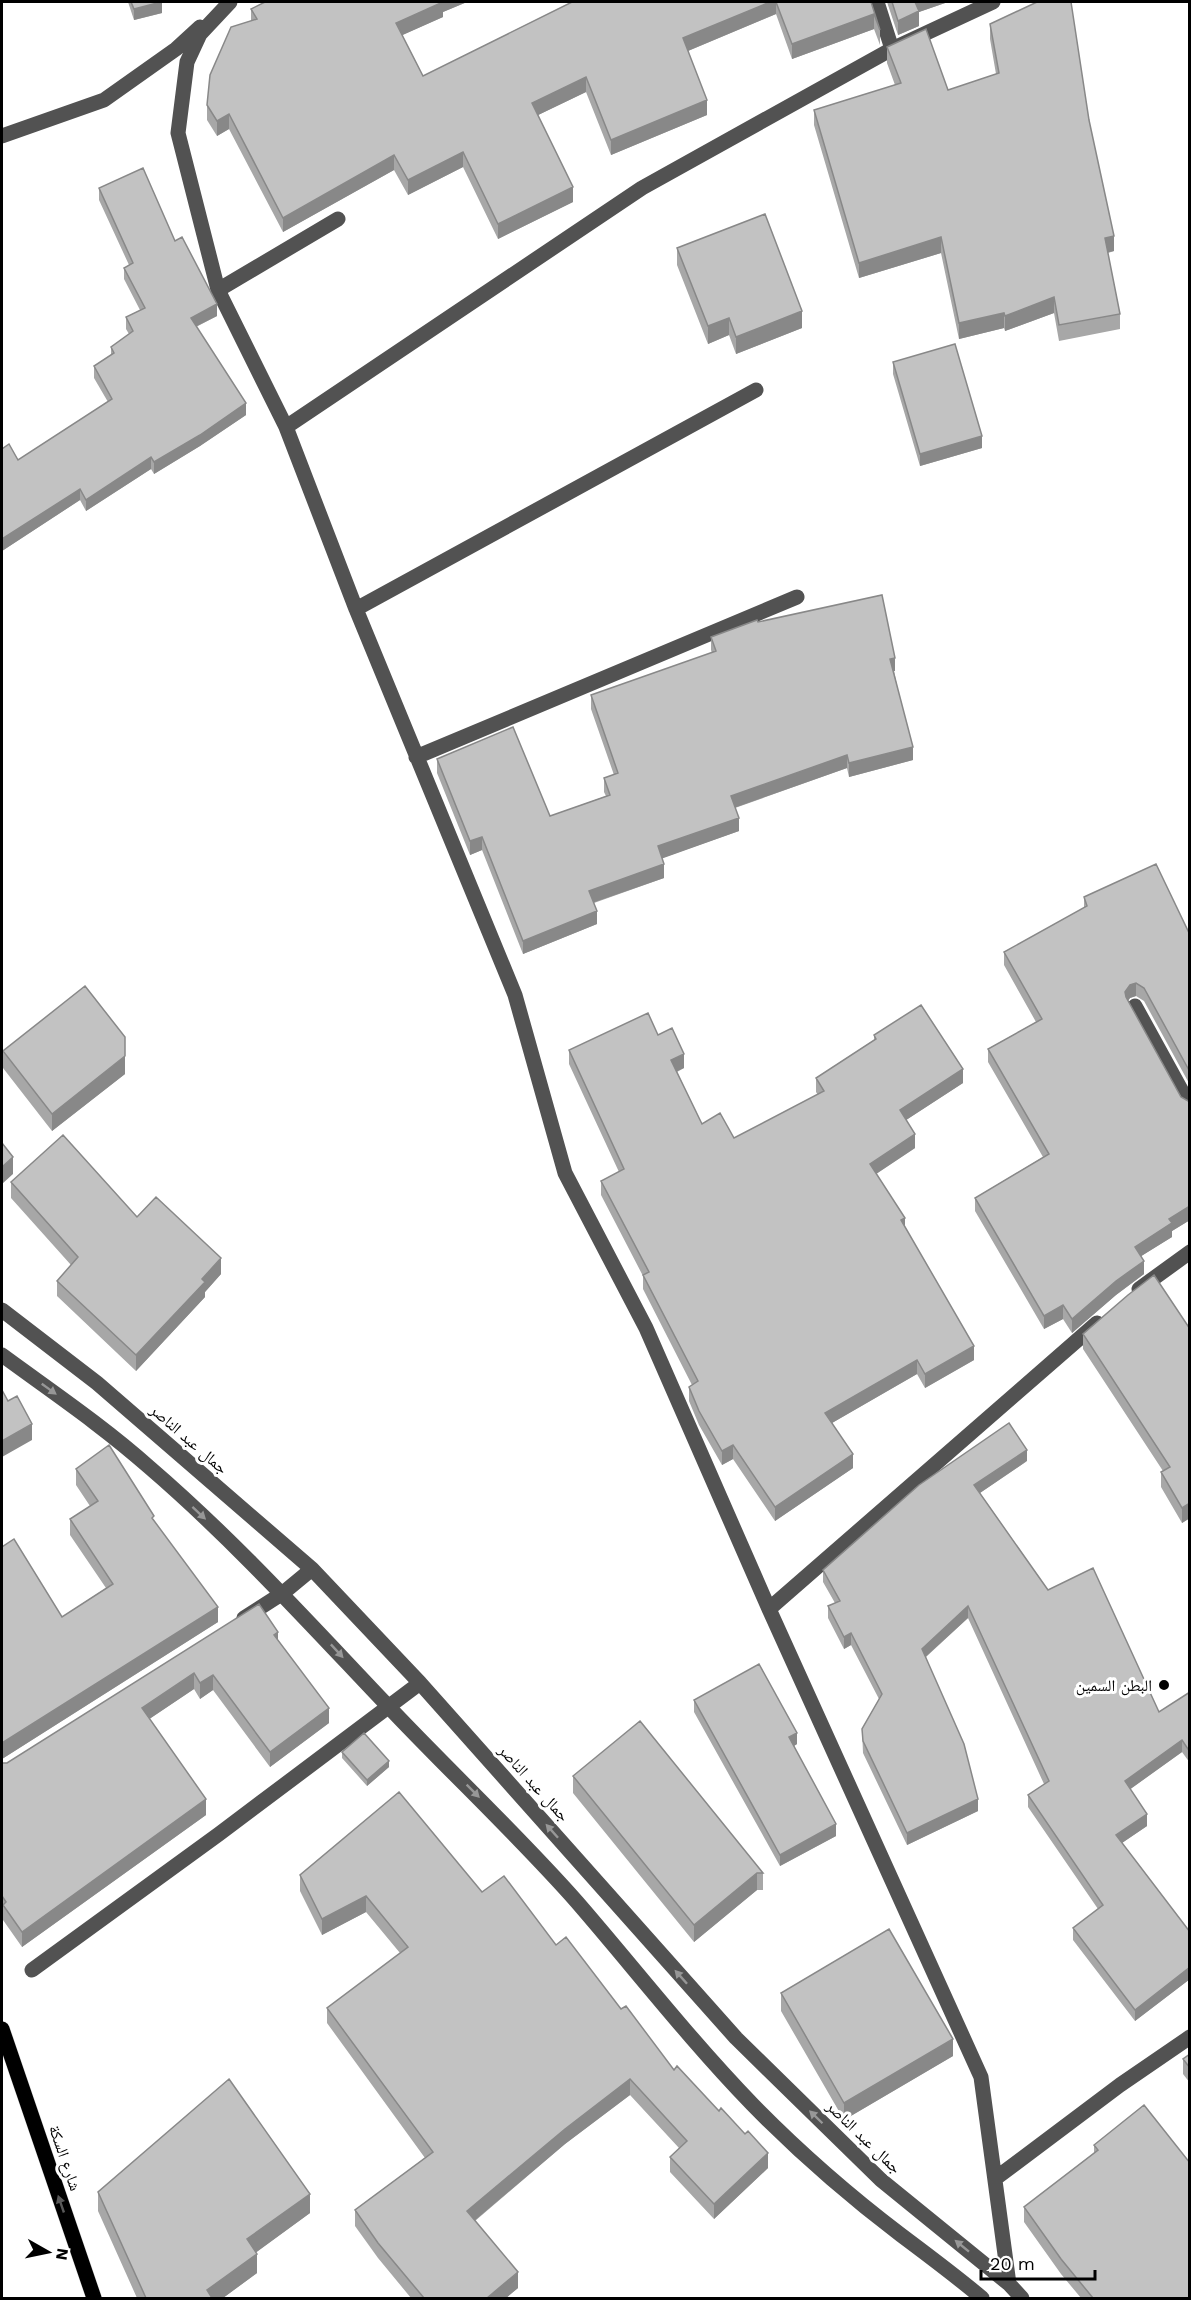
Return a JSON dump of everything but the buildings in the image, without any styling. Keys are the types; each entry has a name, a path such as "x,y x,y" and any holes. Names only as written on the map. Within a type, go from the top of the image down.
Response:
{"main road":[{"name":"شارع السكة","path":"2,2029 94,2298"}],"street":[{"path":"2,136 104,100 176,49 230,2"},
{"path":"230,2 200,34 187,62 178,133 218,290 286,427 356,609 515,995 565,1173 646,1328 768,1609 981,2077 1009,2284"},
{"path":"877,2 892,50"},
{"path":"286,427 642,188 892,50 993,2"},
{"path":"218,290 338,219"},
{"path":"356,609 756,390"},
{"path":"416,757 797,597"},
{"path":"1135,1006 1190,1106"},
{"path":"1130,1296 1190,1251"},
{"name":"جمال عبد الناصر","path":"2,1310 97,1383 312,1569 420,1683 736,2038 881,2180 1009,2284 1022,2298"},
{"path":"768,1609 1113,1310"},
{"path":"2,1355 149,1466 283,1593 388,1707 493,1811 575,1900 708,2057 753,2106 809,2158 900,2235 945,2266 982,2298"},
{"path":"236,1623 283,1593 312,1569"},
{"path":"32,1970 219,1834 420,1683"},
{"path":"996,2178 1120,2085 1190,2037"}],"place":[{"name":"البطن السمين","path":"1164,1685"}]}
